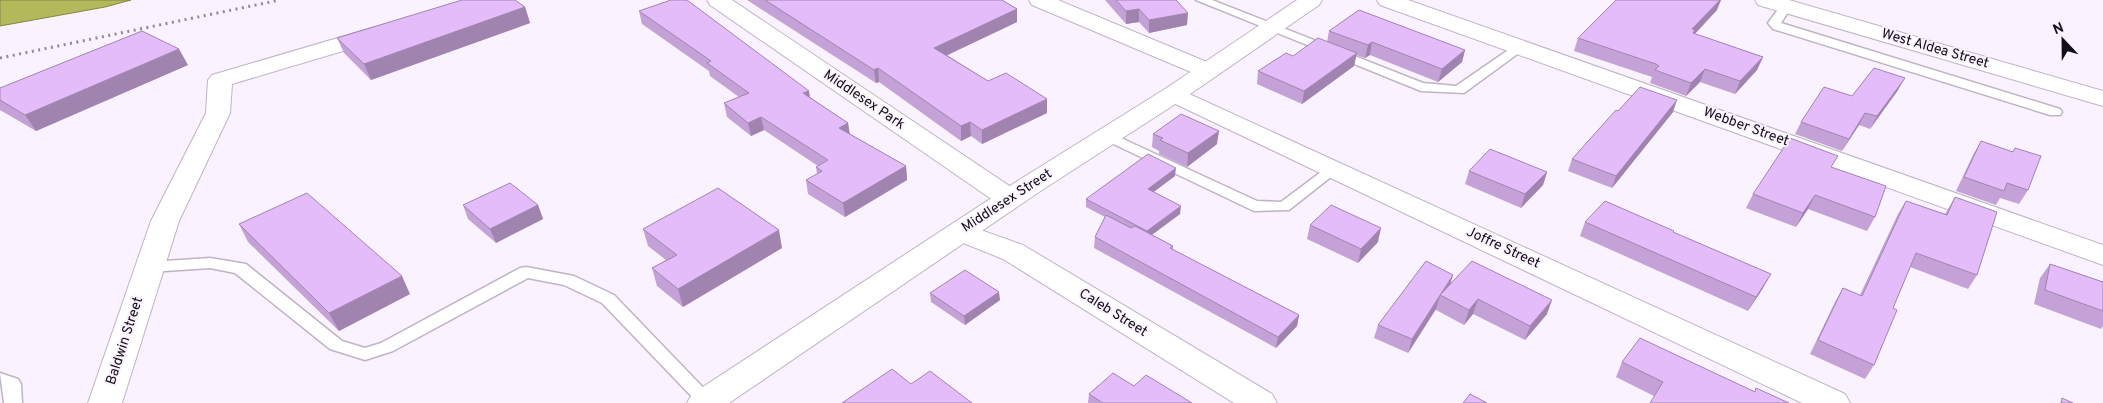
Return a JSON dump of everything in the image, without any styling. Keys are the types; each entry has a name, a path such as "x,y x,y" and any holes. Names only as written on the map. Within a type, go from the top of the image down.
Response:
{"street":[{"name":"Middlesex Park","path":"718,0 1010,199"},
{"path":"1040,0 1206,70"},
{"name":"Middlesex Street","path":"706,402 1010,199 1174,94 1206,70 1311,0"},
{"name":"Webber Street","path":"1388,0 2103,255"},
{"name":"West Aldea Street","path":"1776,3 2103,99"},
{"name":"Baldwin Street","path":"105,403 165,221 218,114 220,80 401,26"},
{"name":"Joffre Street","path":"1174,94 1833,403"},
{"name":"Caleb Street","path":"961,232 1013,252 1260,403"}],"lane":[{"path":"1202,0 1421,87 1459,90 1521,47"},
{"path":"1776,3 1774,23 1777,26 2055,112"},
{"path":"1108,136 1254,206 1284,208 1334,169"},
{"path":"148,272 210,263 240,268 336,344 365,354 387,347 526,272 568,280 608,299 706,402"},
{"path":"0,380 12,384 13,403"}],"shaded area":[{"path":"0,0 131,0 105,7 0,26"}],"building":[{"path":"462,0 515,0 525,7 364,64 337,38"},
{"path":"671,0 687,0 809,91 803,93 848,123 839,128 906,166 843,203 806,180 822,171 816,167 828,160 761,117 748,123 724,103 749,93 707,63 711,61 639,11"},
{"path":"765,0 1002,0 1017,9 934,48 988,81 1006,73 1047,99 982,130 970,122 961,126 878,68 874,70"},
{"path":"1116,0 1176,0 1188,13 1149,20 1139,9 1126,11"},
{"path":"1616,0 1720,0 1692,29 1695,30 1693,33 1763,57 1740,81 1705,69 1691,83 1655,70 1659,66 1656,64 1578,38"},
{"path":"1359,10 1465,50 1442,69 1372,42 1368,45 1329,31"},
{"path":"142,31 179,49 25,115 0,100 0,88"},
{"path":"1318,38 1357,53 1304,91 1258,71 1286,53 1293,56"},
{"path":"1874,68 1905,78 1877,116 1865,113 1849,139 1801,122 1824,87 1852,96"},
{"path":"1640,87 1677,100 1616,176 1572,159 1616,110 1618,111"},
{"path":"1181,114 1219,131 1188,153 1160,140 1163,138 1153,134"},
{"path":"1790,138 1838,156 1831,167 1886,186 1875,217 1815,195 1803,213 1753,194"},
{"path":"1981,141 2013,152 2015,148 2041,156 2028,190 2007,183 2004,191 1964,177"},
{"path":"1490,149 1547,172 1525,194 1469,171"},
{"path":"1148,154 1176,168 1148,189 1181,206 1147,231 1086,199"},
{"path":"510,183 538,205 490,229 463,205"},
{"path":"718,188 779,230 678,289 652,268 677,255 643,229"},
{"path":"307,193 402,276 329,313 239,224"},
{"path":"1955,197 1997,212 1977,275 1916,253 1893,308 1897,310 1874,365 1818,340 1843,288 1862,296 1906,201 1947,215"},
{"path":"1605,201 1771,274 1756,297 1585,222"},
{"path":"1331,205 1381,228 1361,249 1310,225"},
{"path":"1106,215 1131,228 1135,226 1173,246 1170,248 1299,315 1278,337 1095,237"},
{"path":"1426,261 1453,275 1412,339 1378,325"},
{"path":"1472,261 1552,300 1530,326 1478,299 1469,310 1440,295"},
{"path":"2050,264 2103,282 2103,311 2045,290"},
{"path":"965,270 999,292 964,316 930,293"},
{"path":"1640,338 1755,392 1756,388 1789,403 1650,403 1663,382 1622,362"},
{"path":"892,369 911,384 930,371 972,403 842,403"},
{"path":"1113,373 1134,386 1146,375 1192,403 1103,403 1089,394"},
{"path":"1470,394 1487,403 1463,403"},
{"path":"2062,398 2073,403 2061,403"}],"railway":[{"path":"0,58 280,0"}]}
